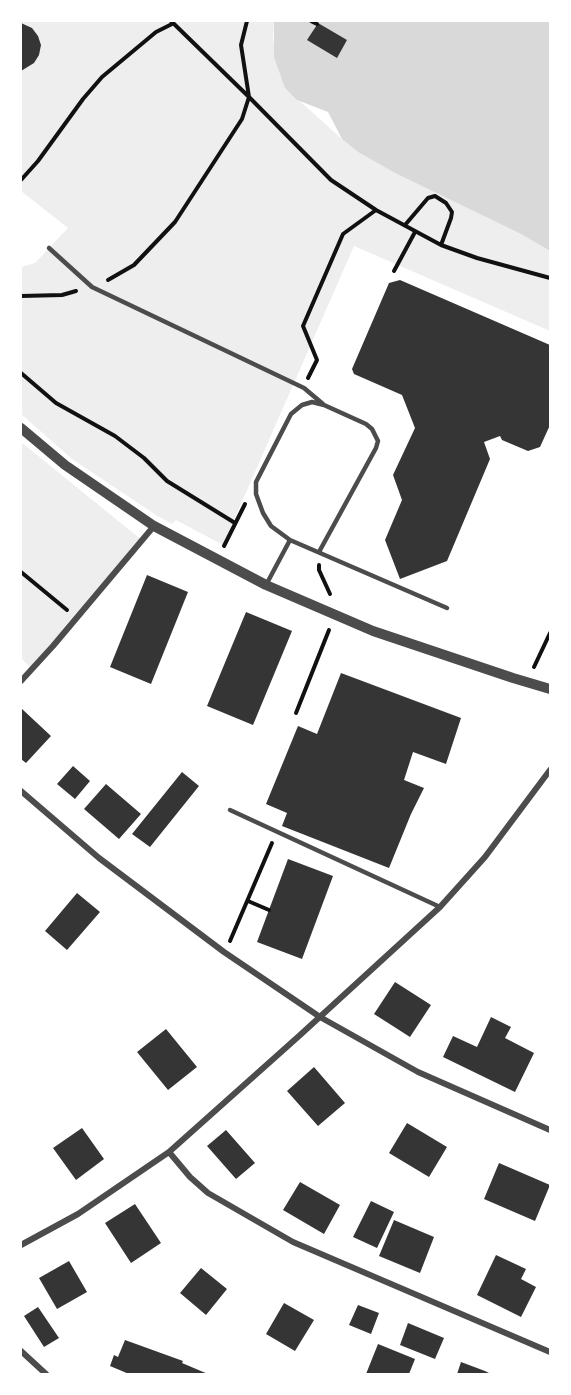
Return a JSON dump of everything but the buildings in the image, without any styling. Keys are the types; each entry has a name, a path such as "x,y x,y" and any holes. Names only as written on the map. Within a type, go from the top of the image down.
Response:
{"street":[{"path":"21,428 65,465 154,526 217,561 335,615 412,645 550,688"},
{"path":"21,681 154,526"},
{"path":"21,1245 78,1214 169,1152 320,1017 440,907 485,857 550,770"},
{"path":"21,791 99,858 224,952 320,1017 418,1072 550,1130"},
{"path":"169,1152 190,1177 208,1193 293,1242 550,1352"},
{"path":"21,1351 46,1374"}],"lane":[{"path":"49,248 92,287 304,388 324,405"},
{"path":"319,552 378,441 372,429 366,424 312,402 302,405 291,414 256,482 256,494 271,526 290,540 447,608"},
{"path":"266,585 290,540"},
{"path":"230,810 440,907"}],"path":[{"path":"21,296 62,295 92,287 134,265 175,222 242,119 249,97 241,45 247,21"},
{"path":"311,21 316,24"},
{"path":"21,180 102,77 156,32 172,23 331,180 376,210 441,245 477,258 550,278"},
{"path":"405,225 428,198 435,196 446,203 452,212 441,245"},
{"path":"304,388 317,360 303,326 343,234 376,210"},
{"path":"394,271 415,232"},
{"path":"21,373 56,403 115,436 144,458 167,481 235,523"},
{"path":"217,561 256,482"},
{"path":"296,713 335,615 328,588 319,570 319,552"},
{"path":"21,572 77,618"},
{"path":"528,682 550,633"},
{"path":"224,952 277,832"},
{"path":"248,901 270,910"}],"shaded area":[{"path":"21,21 274,21 273,39 285,88 342,139 358,152 395,173 521,234 550,251 550,331 354,246 223,545 176,520 172,524 156,515 72,459 21,414 21,267 35,263 68,228 21,191"},
{"path":"274,21 309,21 316,25 308,40 337,57 314,21 550,21 550,251 521,234 395,173 358,152 342,139 328,112 297,100 285,88 274,57"},
{"path":"21,442 143,541 32,669 21,658"}]}
